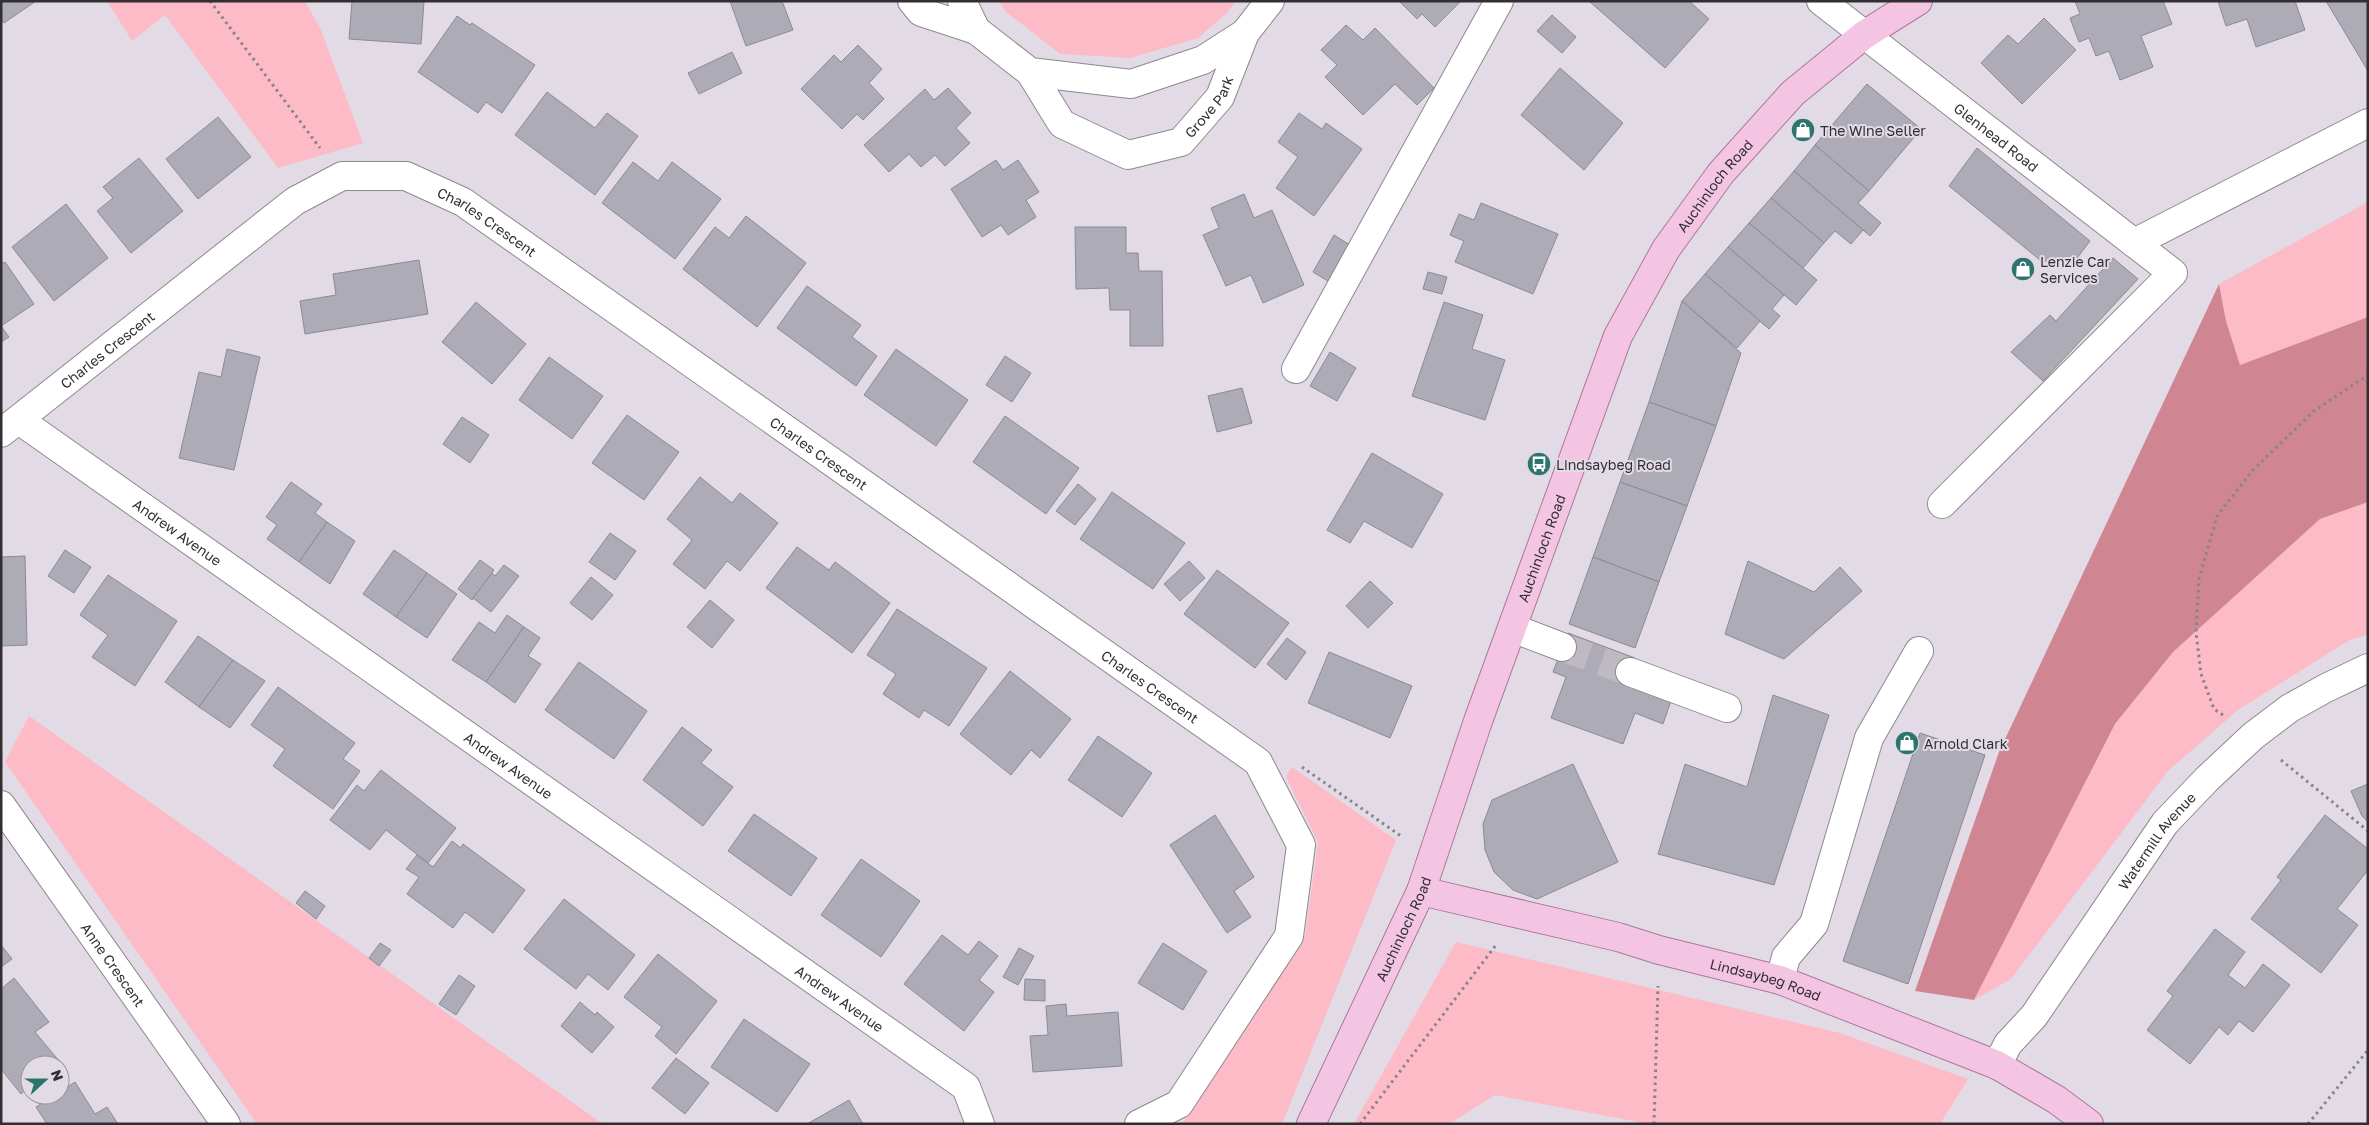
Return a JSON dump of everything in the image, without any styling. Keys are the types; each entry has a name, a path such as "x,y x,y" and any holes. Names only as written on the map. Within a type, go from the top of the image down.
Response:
{"main road":[{"name":"Auchinloch Road","path":"1311,1124 1421,891 1453,793 1618,336 1666,249 1721,173 1794,93 1864,35 1918,1"},
{"name":"Lindsaybeg Road","path":"1421,891 1618,937 1659,950 1780,980 1997,1065 2056,1100 2089,1124"}],"street":[{"name":"Grove Park","path":"912,1 922,12 976,30 1030,72 1062,124 1128,155 1181,142 1220,97 1245,33 1270,1"},
{"name":"Grove Park","path":"962,1 976,30"},
{"path":"1296,369 1499,1"},
{"name":"Glenhead Road","path":"1821,1 1993,132 2173,273 1942,504"},
{"name":"Grove Park","path":"1030,72 1131,84 1203,60 1245,33"},
{"path":"2134,243 2368,123"},
{"name":"Charles Crescent","path":"10,426 295,201 342,176 406,176 463,202 1258,762 1301,845 1290,936 1179,1104 1139,1124"},
{"name":"Andrew Avenue","path":"10,426 966,1087 980,1124"},
{"path":"1512,628 1562,647"},
{"path":"1780,980 1786,957 1814,924 1869,738 1919,651"},
{"name":"Watermill Avenue","path":"1997,1065 2008,1044 2034,1016 2165,823 2207,779 2253,736 2290,708 2368,668"},
{"path":"1630,672 1727,708"},
{"name":"Anne Crescent","path":"1,805 226,1124"}],"path":[{"path":"210,1 342,176"},
{"path":"2368,375 2314,411 2253,470 2217,516 2199,579 2196,632 2201,674 2214,709 2253,736 2368,831"},
{"path":"1342,796 1389,828"},
{"path":"1360,1124 1519,915"},
{"path":"1654,1124 1659,950"},
{"path":"2308,1124 2368,1050"}],"shaded area":[{"path":"107,1 305,1 321,30 363,143 278,168 165,15 132,41"},
{"path":"999,1 1236,1 1226,14 1198,38 1130,58 1060,54 1005,11"},
{"path":"2368,202 2368,317 2240,365 2226,321 2219,284"},
{"path":"2219,284 2226,321 2240,365 2368,317 2368,502 2320,519 2173,652 2115,724 1974,1000 1915,991 1999,752"},
{"path":"2368,502 2368,634 2348,641 2238,710 2168,771 2011,979 1974,1000 2115,724 2173,652 2320,519"},
{"path":"29,716 603,1124 257,1124 5,762"},
{"path":"1292,767 1396,840 1282,1124 1182,1124 1305,937 1318,842 1286,777"},
{"path":"1456,942 1840,1033 1968,1079 1940,1124 1639,1124 1639,1122 1495,1095 1449,1124 1354,1124"}],"building":[{"path":"1,1 36,1 4,23 1,18"},
{"path":"352,1 424,1 421,44 349,39"},
{"path":"730,1 782,1 793,30 746,46"},
{"path":"1399,1 1461,1 1435,27 1422,14 1417,19"},
{"path":"1589,1 1689,1 1709,19 1665,68"},
{"path":"2075,1 2163,1 2172,24 2141,36 2153,67 2120,80 2109,51 2096,56 2089,38 2079,42 2070,18 2080,14"},
{"path":"2218,1 2295,1 2305,30 2256,47 2247,19 2226,26"},
{"path":"2326,1 2368,1 2368,71"},
{"path":"1552,15 1576,37 1562,53 1537,31"},
{"path":"457,16 470,25 472,23 535,65 502,113 486,102 478,113 418,72"},
{"path":"2044,18 2076,50 2022,104 1981,63 2008,35 2018,44"},
{"path":"1346,25 1363,40 1375,28 1434,88 1417,105 1395,84 1363,115 1325,77 1337,65 1321,50"},
{"path":"858,45 882,69 869,83 884,99 863,120 857,114 842,129 801,89 834,55 841,62"},
{"path":"732,52 742,73 699,94 688,73"},
{"path":"1560,68 1623,123 1584,170 1521,115"},
{"path":"1867,84 1921,129 1869,191 1815,145"},
{"path":"948,88 971,113 956,128 970,143 945,166 935,155 921,167 909,154 889,172 864,145 925,89 934,100"},
{"path":"547,92 595,128 607,113 638,136 595,195 515,135"},
{"path":"1299,113 1322,129 1326,123 1362,149 1314,216 1276,188 1298,157 1278,142"},
{"path":"218,117 251,157 198,199 166,159"},
{"path":"1815,145 1869,191 1858,203 1881,223 1870,236 1794,171"},
{"path":"1977,148 2090,241 2071,266 2040,260 1949,186"},
{"path":"139,158 183,211 131,253 97,211 113,198 103,187"},
{"path":"996,160 1003,170 1018,160 1039,192 1026,200 1036,217 1008,235 1001,225 982,237 951,189"},
{"path":"633,162 658,181 672,162 721,199 675,259 602,203"},
{"path":"1794,171 1863,230 1851,244 1835,231 1824,243 1771,198"},
{"path":"1244,194 1254,218 1272,210 1304,285 1263,303 1251,275 1226,286 1203,235 1219,228 1211,208"},
{"path":"1771,198 1824,243 1803,268 1749,223"},
{"path":"1481,203 1558,234 1533,294 1455,262 1464,241 1450,235 1459,214 1474,220"},
{"path":"66,204 108,258 54,301 12,247"},
{"path":"746,216 806,263 757,327 683,269 715,227 729,238"},
{"path":"1749,223 1817,280 1796,305 1728,247"},
{"path":"1075,227 1126,227 1126,253 1138,253 1139,271 1162,271 1163,346 1130,346 1130,310 1110,310 1109,288 1076,289"},
{"path":"1334,235 1358,250 1336,286 1313,272"},
{"path":"1728,247 1784,295 1772,309 1780,316 1769,329 1705,274"},
{"path":"2113,258 2138,279 2043,381 2011,352 2050,315 2056,321"},
{"path":"419,260 428,314 305,334 300,301 336,295 333,274"},
{"path":"5,262 34,304 1,326 1,264"},
{"path":"1428,272 1447,277 1442,294 1423,289"},
{"path":"1705,274 1760,321 1737,348 1682,301"},
{"path":"807,286 861,325 852,337 877,356 856,386 777,328"},
{"path":"1682,301 1741,353 1716,426 1649,402"},
{"path":"476,302 526,344 492,384 442,342"},
{"path":"1444,302 1483,315 1472,349 1505,360 1485,420 1412,396"},
{"path":"1,326 9,337 1,342"},
{"path":"227,349 260,357 234,470 179,458 199,372 221,377"},
{"path":"896,349 968,400 936,446 864,395"},
{"path":"1330,352 1356,368 1337,401 1310,386"},
{"path":"1005,356 1031,373 1012,402 986,385"},
{"path":"549,357 603,396 572,439 519,400"},
{"path":"1242,388 1252,423 1217,432 1208,396"},
{"path":"1649,402 1716,426 1687,506 1620,482"},
{"path":"627,415 679,452 644,500 592,463"},
{"path":"1005,416 1079,468 1046,514 973,462"},
{"path":"462,417 489,435 470,463 443,444"},
{"path":"1372,453 1443,494 1412,548 1364,521 1350,543 1327,530"},
{"path":"700,477 732,503 740,493 778,523 740,571 727,561 705,589 673,564 692,540 667,519"},
{"path":"291,482 322,504 315,513 327,522 299,562 267,539 277,525 266,517"},
{"path":"1620,482 1687,506 1659,582 1593,557"},
{"path":"1078,484 1096,499 1075,525 1056,511"},
{"path":"1112,492 1185,543 1153,589 1080,539"},
{"path":"327,522 355,541 330,584 299,562"},
{"path":"610,533 636,551 615,580 589,562"},
{"path":"797,547 829,570 835,562 890,603 852,653 766,588"},
{"path":"65,550 91,567 74,593 48,576"},
{"path":"394,550 427,573 396,617 363,594"},
{"path":"25,556 27,645 1,646 1,557"},
{"path":"1593,557 1659,582 1635,648 1569,624"},
{"path":"480,560 494,570 472,600 458,589"},
{"path":"1189,561 1205,578 1180,601 1164,584"},
{"path":"1748,561 1814,592 1840,567 1862,591 1784,659 1725,634"},
{"path":"504,565 519,576 491,612 473,598 492,573 495,576"},
{"path":"1217,570 1289,623 1255,668 1184,614"},
{"path":"427,573 457,594 427,638 396,617"},
{"path":"108,575 177,621 135,686 92,657 108,635 80,615"},
{"path":"591,577 613,595 592,620 570,603"},
{"path":"1370,581 1393,603 1368,628 1346,606"},
{"path":"710,600 734,620 712,648 687,627"},
{"path":"897,609 987,668 949,726 924,710 919,718 883,694 896,674 867,655"},
{"path":"507,615 524,627 486,682 452,660 479,622 495,633"},
{"path":"524,627 540,638 528,656 541,664 515,703 486,682"},
{"path":"1568,633 1635,658 1626,682 1672,698 1663,724 1635,713 1623,744 1551,718 1566,677 1553,672"},
{"path":"198,636 233,660 199,707 165,682"},
{"path":"1287,638 1306,652 1286,680 1267,664"},
{"path":"1329,652 1412,686 1390,738 1308,703"},
{"path":"233,660 265,681 230,728 199,707"},
{"path":"579,662 647,711 614,759 545,710"},
{"path":"1010,671 1071,719 1040,758 1031,750 1011,775 960,734"},
{"path":"278,687 355,743 343,759 360,771 333,809 273,766 285,749 251,725"},
{"path":"1773,695 1829,715 1774,885 1658,854 1685,764 1747,787"},
{"path":"682,727 712,750 701,763 733,787 703,826 643,780"},
{"path":"1920,733 1985,755 1908,984 1843,961"},
{"path":"1098,736 1152,773 1122,817 1068,780"},
{"path":"1573,764 1618,862 1537,899 1513,890 1494,872 1485,850 1483,824 1492,800"},
{"path":"381,770 456,828 428,863 386,830 370,850 330,820 357,785 364,791"},
{"path":"2368,784 2368,822 2362,816 2351,791"},
{"path":"754,814 817,858 791,896 728,851"},
{"path":"1215,815 1254,877 1234,891 1251,917 1227,933 1170,845"},
{"path":"2325,815 2368,849 2368,870 2337,909 2358,925 2321,973 2251,919 2281,880 2277,877"},
{"path":"452,841 461,848 463,844 525,890 493,933 465,912 453,928 407,894 419,877 406,869 417,855 433,867"},
{"path":"861,859 920,901 881,957 821,915"},
{"path":"305,891 325,906 316,919 296,903"},
{"path":"564,899 635,955 608,990 588,974 576,989 524,949"},
{"path":"2215,929 2245,952 2228,975 2245,988 2263,964 2290,985 2253,1032 2239,1021 2228,1035 2219,1027 2190,1064 2147,1030 2173,996 2167,991"},
{"path":"942,935 968,955 979,941 998,956 979,980 994,992 964,1031 904,984"},
{"path":"380,943 391,950 379,966 369,958"},
{"path":"1163,943 1207,971 1183,1010 1138,983"},
{"path":"1,945 12,959 1,967"},
{"path":"1019,948 1034,956 1018,985 1003,977"},
{"path":"658,954 717,1001 676,1054 655,1036 662,1027 624,997"},
{"path":"459,975 475,986 456,1015 439,1004"},
{"path":"14,978 49,1022 35,1032 54,1055 20,1055 20,1093 1,1069 1,989"},
{"path":"1025,979 1045,980 1045,1001 1024,1000"},
{"path":"580,1002 595,1015 597,1012 614,1027 592,1053 561,1026"},
{"path":"1066,1004 1067,1016 1118,1012 1122,1066 1033,1072 1030,1036 1048,1035 1046,1006"},
{"path":"744,1019 810,1064 777,1112 711,1067"},
{"path":"676,1058 709,1083 685,1114 652,1088"},
{"path":"75,1082 95,1114 107,1107 118,1124 47,1124 36,1107 39,1105 70,1105 70,1085"},
{"path":"849,1100 863,1124 807,1124"}],"tunnel":[{"path":"1562,647 1630,672"}],"place":[{"name":"The Wine Seller","path":"1803,130"},
{"name":"Lenzie Car Services","path":"2023,269"},
{"name":"Lindsaybeg Road","path":"1539,464"},
{"name":"Arnold Clark","path":"1907,743"}]}
